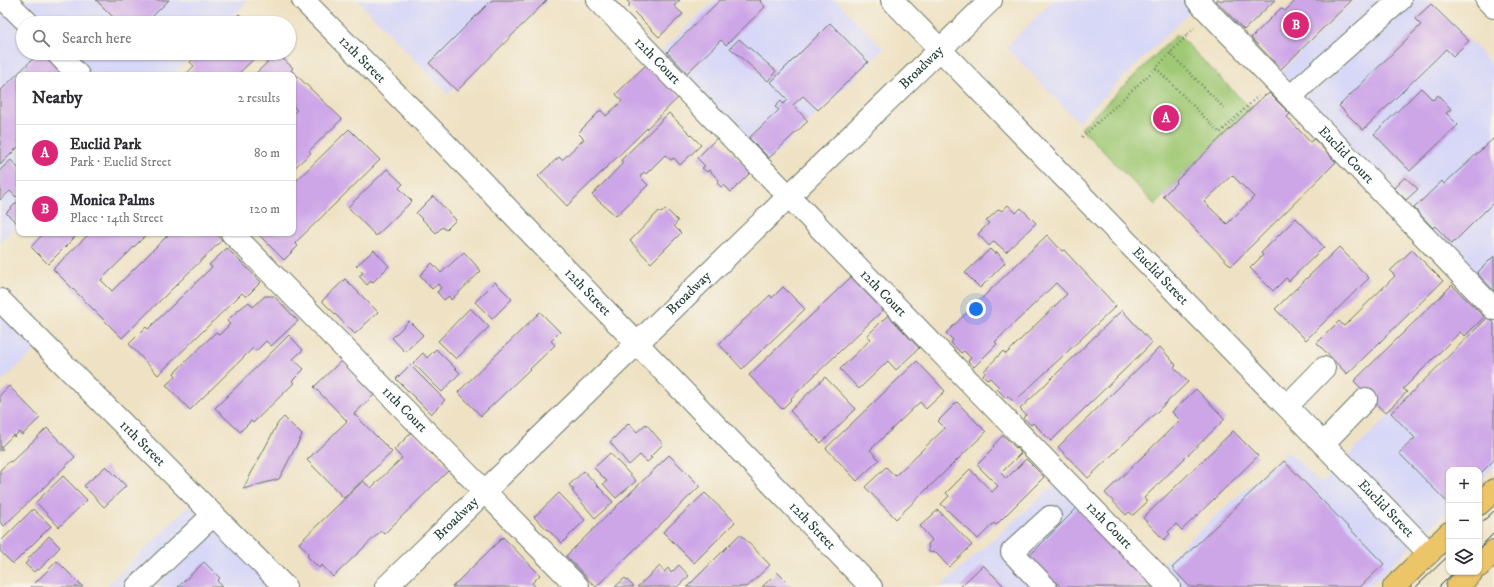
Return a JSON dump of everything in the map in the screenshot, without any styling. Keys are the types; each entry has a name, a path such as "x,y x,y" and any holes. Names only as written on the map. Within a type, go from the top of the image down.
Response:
{"main road":[{"path":"1480,503 1494,490"},
{"path":"1394,587 1446,536"},
{"path":"1482,563 1494,551"},
{"path":"1457,587 1469,575"}],"street":[{"path":"5,0 21,16"},
{"name":"12th Street","path":"303,0 432,130 871,587"},
{"name":"12th Court","path":"598,0 1169,587"},
{"name":"Euclid Street","path":"892,0 1429,553"},
{"name":"Broadway","path":"386,587 485,493 991,0"},
{"path":"1291,97 1400,0"},
{"path":"1487,0 1494,7"},
{"name":"Euclid Court","path":"1203,6 1494,309"},
{"path":"64,60 75,72"},
{"name":"11th Court","path":"235,236 578,587"},
{"name":"11th Street","path":"0,300 284,587"},
{"path":"1287,406 1324,368"},
{"path":"1323,444 1366,399"},
{"path":"137,587 213,515"},
{"path":"1045,587 1012,552 1050,517"}],"path":[{"path":"1082,137 1170,53 1203,6"},
{"path":"1170,53 1226,110"},
{"path":"1156,68 1220,133 1274,80"}],"shaded area":[{"path":"14,0 246,0 247,2 233,16 16,16 16,60 188,60 175,72 16,72 16,227 0,243 0,14"},
{"path":"357,0 546,0 448,94"},
{"path":"715,0 836,0 884,49 768,161 661,51"},
{"path":"1053,0 1202,0 1078,122 1006,47"},
{"path":"1354,0 1430,0 1494,66 1494,296 1278,74"},
{"path":"0,300 43,343 0,383"},
{"path":"1489,315 1494,319 1494,467 1482,478 1482,467 1446,467 1446,513 1368,587 940,587 1056,483 1150,575 1288,451 1321,483"},
{"path":"196,498 285,587 106,587"}],"green space":[{"path":"1177,34 1251,109 1176,181 1177,182 1155,205 1081,128"}],"building":[{"path":"96,0 169,0 153,16 112,16"},
{"path":"492,0 547,0 457,91 429,63"},
{"path":"680,0 674,6 683,14 659,37 628,6 630,4 627,1"},
{"path":"720,0 761,0 760,1 765,7 726,45 721,40 687,73 667,52"},
{"path":"1215,0 1275,0 1244,30"},
{"path":"1296,0 1352,0 1281,69 1251,38 1281,8 1285,11"},
{"path":"1431,4 1469,41 1453,56 1446,49 1363,130 1339,106 1421,25 1415,19"},
{"path":"830,23 868,62 818,110 803,96 793,105 808,121 769,158 749,138 779,110 775,107 781,101 783,104 788,100 771,82"},
{"path":"739,39 776,71 768,81 730,48"},
{"path":"32,60 52,60 64,72 20,72"},
{"path":"192,60 253,60 240,72 188,72 194,66 190,62"},
{"path":"270,60 284,60 293,68 291,70 293,72 257,72"},
{"path":"648,63 680,96 567,206 538,176 559,157 562,160 584,139 578,133 601,110 606,116 622,101 616,94"},
{"path":"16,75 16,149 0,165 0,91"},
{"path":"296,75 342,119 309,151 311,153 296,166 296,111"},
{"path":"1421,88 1433,100 1438,95 1451,109 1446,113 1458,125 1410,171 1374,134"},
{"path":"1269,93 1290,114 1287,117 1310,142 1314,139 1336,162 1231,266 1163,196 1177,182 1176,181 1265,95 1266,96","holes":["1232,175 1254,197 1227,224 1204,202"]},
{"path":"669,113 701,145 680,165 674,158 671,160 665,155 646,174 644,172 640,177 648,185 616,216 592,195 623,163 621,160"},
{"path":"349,129 380,160 295,243 298,246 284,260 260,236 296,236 296,181"},
{"path":"717,138 751,172 731,192 724,185 721,187 717,183 719,180 709,170 707,172 702,168 705,166 697,158"},
{"path":"1494,138 1494,202 1452,244 1435,226 1433,228 1414,208 1442,181 1444,184"},
{"path":"11,160 16,166 16,197 10,191 0,200 0,170"},
{"path":"387,169 403,184 399,188 412,201 376,236 348,207"},
{"path":"1405,177 1418,189 1406,200 1394,188"},
{"path":"433,196 456,220 446,230 442,227 436,233 416,213"},
{"path":"16,203 16,222 6,213"},
{"path":"1008,205 1016,213 1021,208 1036,223 1006,252 994,241 989,246 978,234 989,223 986,221 999,209 1002,211"},
{"path":"666,209 678,221 674,226 681,233 651,263 630,241 659,211 661,213"},
{"path":"1296,218 1324,247 1289,281 1286,278 1273,291 1250,268 1263,255 1261,253"},
{"path":"1047,235 1062,251 1064,250 1116,306 1014,402 1008,396 1006,398 997,389 999,387 990,378 988,380 983,375 985,372 984,371 1003,351 1006,354 1067,294 1056,283 995,342 997,344 974,367 968,361 971,358 964,351 961,353 951,343 953,340 946,333"},
{"path":"41,236 76,236 48,264 31,247"},
{"path":"87,236 145,236 101,280 112,291 167,236 218,236 222,240 122,338 53,269"},
{"path":"1339,247 1369,278 1306,340 1275,309"},
{"path":"227,248 261,282 246,297 242,293 158,375 129,344 146,327 148,329 212,267 209,265"},
{"path":"990,249 995,254 997,252 1005,263 980,288 965,273"},
{"path":"374,250 389,266 372,283 371,281 367,285 359,276 363,273 356,266"},
{"path":"1412,250 1443,281 1347,374 1317,343 1339,321 1344,326 1395,276 1390,271"},
{"path":"464,252 481,271 451,300 449,296 444,300 437,292 441,288 438,284 432,289 420,275 432,263 441,273"},
{"path":"1494,256 1494,291 1477,273"},
{"path":"851,277 883,310 791,398 792,399 782,409 749,375"},
{"path":"345,279 378,312 355,334 322,301"},
{"path":"495,282 512,299 492,319 475,302"},
{"path":"1452,285 1484,317 1465,336 1460,332 1403,389 1407,392 1385,413 1354,381"},
{"path":"783,287 805,309 742,369 719,344 770,295 772,298"},
{"path":"265,296 274,296 298,321 271,346 266,341 256,351 253,348 190,410 166,385 176,376 174,373 216,332 219,335 230,324 227,321 237,311 249,302 253,307"},
{"path":"470,308 489,327 456,359 438,341"},
{"path":"1122,310 1152,343 1051,441 1033,423 1031,425 1023,418 1026,415 1020,409"},
{"path":"540,312 560,332 551,341 555,345 481,416 458,392"},
{"path":"888,315 919,348 896,370 888,361 859,389 840,369 871,339 867,336"},
{"path":"1488,317 1494,323 1494,460 1482,472 1482,467 1446,467 1446,501 1399,453 1415,438 1391,413"},
{"path":"409,321 423,335 405,352 392,338"},
{"path":"289,335 303,350 293,359 304,369 292,381 294,383 253,423 251,421 240,432 215,408"},
{"path":"1160,347 1176,365 1174,367 1188,382 1088,478 1058,447"},
{"path":"436,349 460,373 442,392 413,363 423,353 427,358"},
{"path":"342,360 375,394 354,414 392,452 344,498 307,460 347,421 314,387"},
{"path":"917,361 945,391 926,409 920,402 870,450 879,460 857,481 826,448"},
{"path":"410,365 445,400 431,414 396,379"},
{"path":"825,377 856,409 821,443 790,411"},
{"path":"9,386 40,418 22,435 19,432 14,437 13,435 1,447 3,449 0,451 0,395"},
{"path":"1196,389 1225,419 1144,498 1147,502 1133,515 1129,512 1126,515 1105,493 1180,420 1172,412"},
{"path":"957,402 986,432 896,519 865,487 886,467 895,476 945,428 938,421"},
{"path":"284,417 302,435 279,479 243,489 278,423"},
{"path":"629,423 637,432 646,424 663,444 647,462 640,455 629,465 610,442"},
{"path":"47,428 75,457 4,526 0,522 0,470 10,461 11,462"},
{"path":"1233,431 1258,456 1182,530 1176,524 1168,532 1170,534 1164,540 1143,518"},
{"path":"412,432 450,469 384,534 381,531 333,577 322,565 319,568 307,556 309,554 299,543 363,481 371,488 402,458 394,450"},
{"path":"1003,435 1021,453 1001,473 1006,479 1026,459 1044,477 996,525 994,523 978,539 941,504 949,496 946,493 970,469 992,492 998,486 977,465 994,448 993,446"},
{"path":"610,453 636,481 616,498 603,484 607,481 594,468"},
{"path":"669,455 700,486 596,587 566,556"},
{"path":"1284,461 1384,564 1360,587 1190,587 1172,568"},
{"path":"106,466 126,486 104,507 84,486"},
{"path":"584,471 613,502 595,518 572,491 574,490 569,485"},
{"path":"63,476 87,500 59,527 36,502"},
{"path":"559,493 585,520 562,543 534,517"},
{"path":"705,493 735,522 694,563 663,532"},
{"path":"1077,508 1154,587 1061,587 1046,574 1029,556"},
{"path":"33,509 51,526 13,564 0,551 0,542"},
{"path":"938,510 972,545 949,567 936,553 929,552 928,544 932,540 920,526"},
{"path":"740,534 770,565 747,587 687,587"},
{"path":"49,536 60,547 39,570 37,569 34,572 25,564"},
{"path":"503,537 540,575 532,583 536,587 452,587"},
{"path":"57,561 83,587 31,587"},
{"path":"204,562 220,578 217,581 223,587 178,587"},
{"path":"679,565 689,576 677,587 637,587 660,566 664,572 668,568 671,573"},
{"path":"983,565 1005,587 960,587"},
{"path":"777,572 792,587 762,587"},
{"path":"625,578 634,587 615,587"}],"tram line":[{"path":"1482,522 1494,511"},
{"path":"1482,545 1494,533"},
{"path":"1416,587 1446,558"},
{"path":"1439,587 1451,575"}],"place":[{"name":"Monica Palms","path":"1296,25"},
{"name":"Euclid Park","path":"1166,118"}]}
